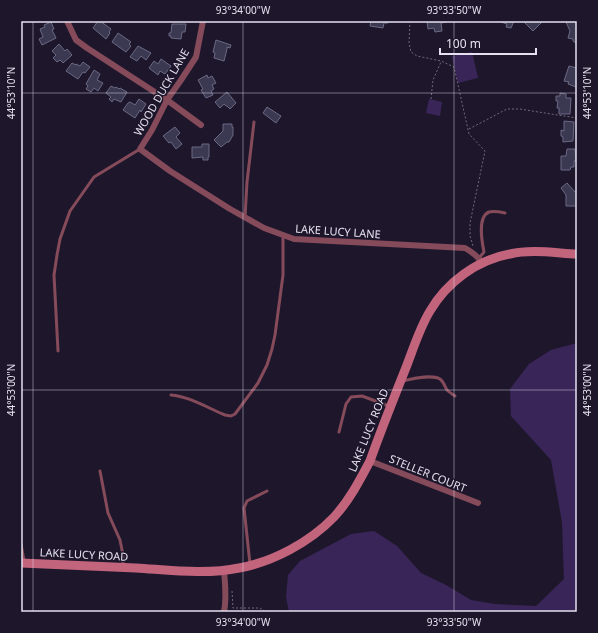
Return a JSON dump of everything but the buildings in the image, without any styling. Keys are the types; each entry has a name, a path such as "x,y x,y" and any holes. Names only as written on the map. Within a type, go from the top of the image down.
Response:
{"street":[{"path":"67,21 76,40 167,100 201,125"},
{"name":"WOOD DUCK LANE","path":"140,149 152,130 167,100 182,80 196,57 203,21"},
{"name":"LAKE LUCY LANE","path":"140,149 170,171 245,217 264,228 294,239 465,248 473,252"},
{"path":"473,252 481,261"},
{"name":"LAKE LUCY ROAD","path":"22,563 203,572 239,569 250,566 267,560 302,543 334,517 360,480 370,461 424,324 436,301 446,289 481,261 520,252 577,254"},
{"name":"STELLER COURT","path":"370,461 478,504"},
{"path":"224,570 226,605 224,612"}],"lane":[{"path":"245,217 254,122"},
{"path":"58,351 54,275 60,239 70,211 94,177 140,149"},
{"path":"481,261 484,252 482,228 485,215 492,212 505,213"},
{"path":"170,395 190,400 231,416 235,414 258,383 268,365 275,335 283,275 283,235"},
{"path":"400,382 418,378 440,379 447,389 455,396"},
{"path":"339,432 346,404 351,397 362,396 391,406"},
{"path":"100,471 108,514 120,540 124,567"},
{"path":"250,566 244,508 247,501 267,491"},
{"path":"21,544 22,563"}],"path":[{"path":"410,21 409,43 411,52 417,56 441,61 454,67 469,134 485,152 470,222 470,236 473,252"},
{"path":"431,99 433,80 441,61"},
{"path":"468,129 507,109 520,109 577,118"},
{"path":"232,592 233,608 260,608 266,612"}],"shaded area":[{"path":"472,52 478,78 458,83 452,56"},
{"path":"429,99 442,102 440,116 426,113"},
{"path":"577,343 577,612 289,612 286,597 288,575 300,561 351,534 374,531 397,546 421,573 446,585 471,600 495,604 536,606 564,579 562,522 551,460 511,416 510,389 529,364 551,350"}]}
